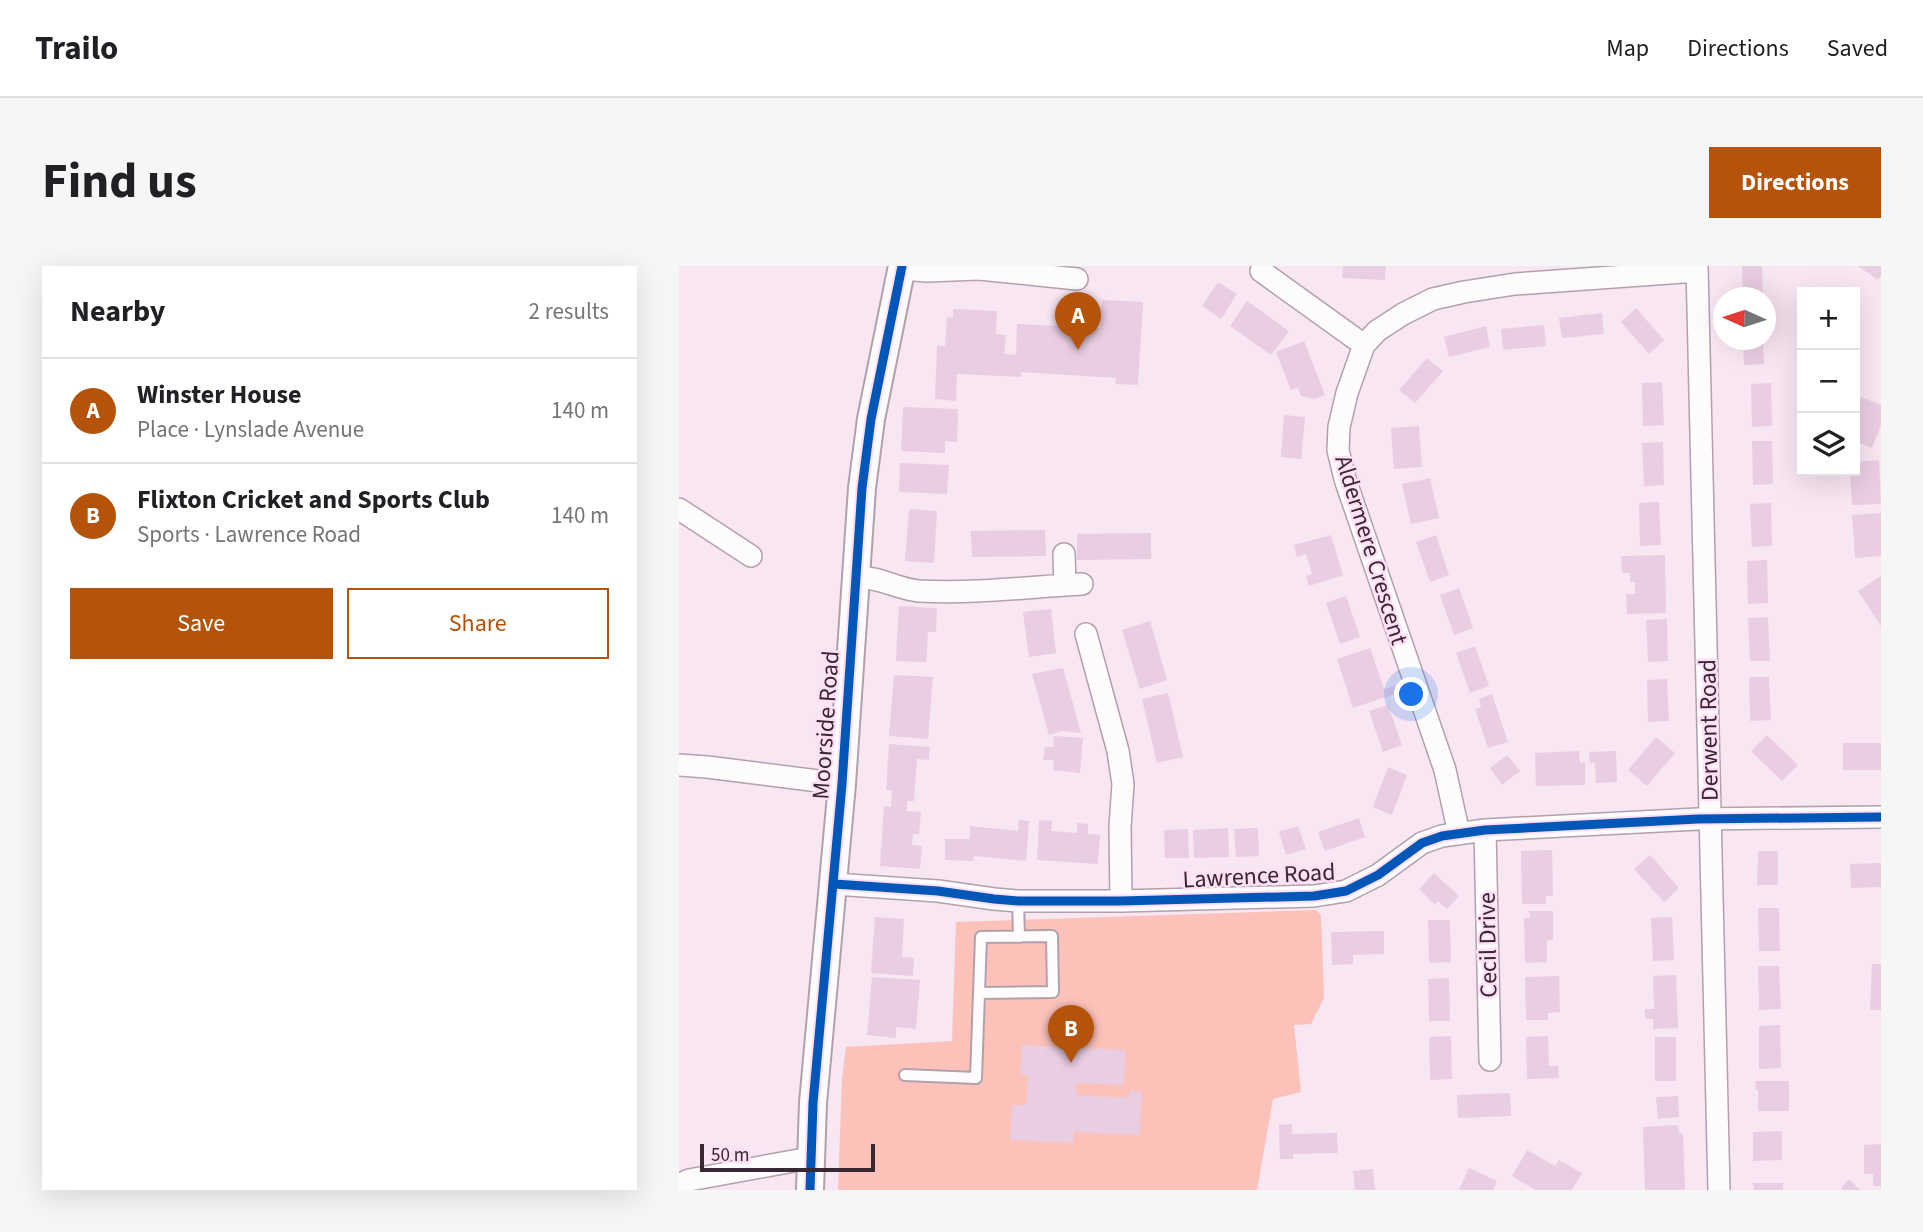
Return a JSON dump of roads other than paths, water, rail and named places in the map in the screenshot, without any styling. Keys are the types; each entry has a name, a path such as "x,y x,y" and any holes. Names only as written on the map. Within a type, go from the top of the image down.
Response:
{"street":[{"path":"902,268 926,271 979,269 1077,279"},
{"name":"Moorside Road","path":"810,1190 813,1103 842,784 862,488 871,419 902,268"},
{"name":"Aldermere Crescent","path":"1459,834 1445,770 1345,479 1339,450 1339,426 1364,345 1377,331 1433,299 1515,284 1697,268"},
{"name":"Derwent Road","path":"1697,268 1719,1190"},
{"path":"1261,271 1364,345"},
{"path":"679,509 751,556"},
{"path":"857,577 881,579 899,588 919,591 955,592 1073,585 1064,554"},
{"path":"1086,634 1118,751 1123,784 1120,827 1121,901"},
{"path":"679,765 842,784"},
{"name":"Lawrence Road","path":"834,884 938,891 1018,901 1314,896 1346,891 1378,875 1422,843 1443,836 1485,830 1711,818 1881,817"},
{"name":"Cecil Drive","path":"1485,830 1490,1060"},
{"path":"679,1185 689,1180 810,1158"}],"lane":[{"path":"1018,901 1019,937"},
{"path":"905,1075 976,1078 979,993 981,937 1052,936 1053,992 979,993"}],"place":[{"name":"Winster House","path":"1078,350"},
{"name":"Flixton Cricket and Sports Club","path":"1071,1063"}]}
